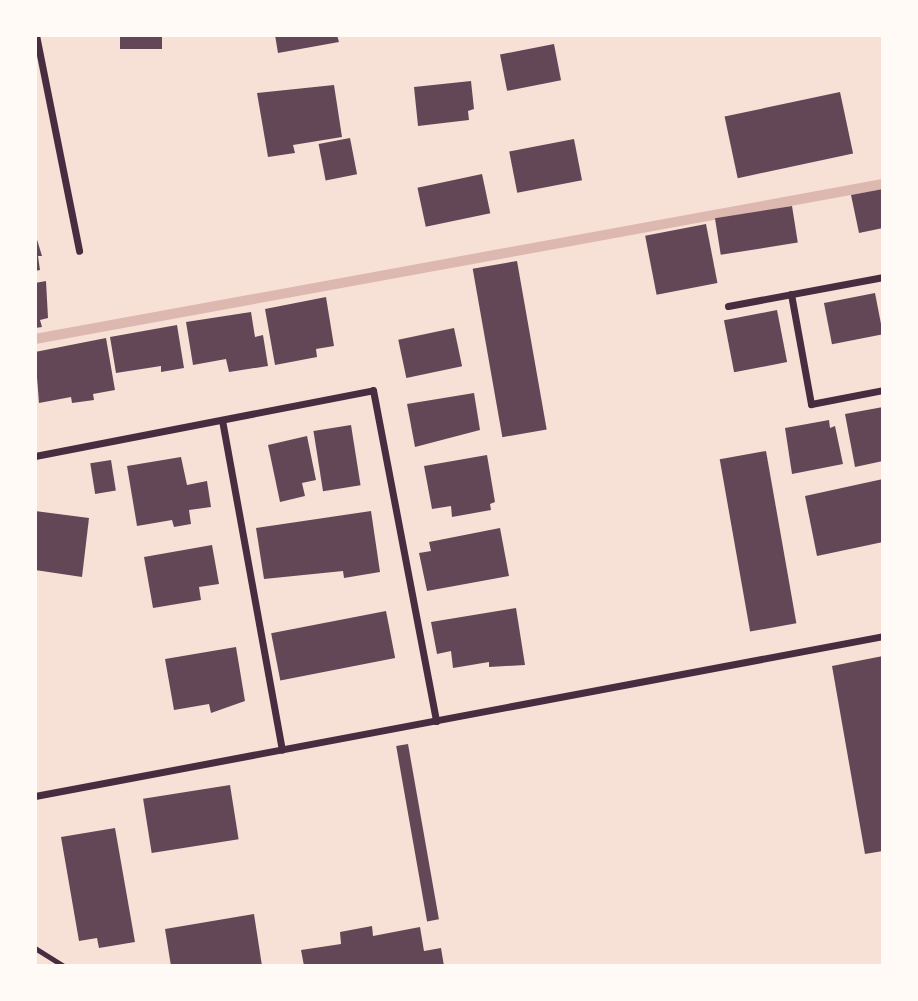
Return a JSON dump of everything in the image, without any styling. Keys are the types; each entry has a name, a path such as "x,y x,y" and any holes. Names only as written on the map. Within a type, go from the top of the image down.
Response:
{"street":[{"path":"36,35 79,251"},
{"path":"728,306 883,277"},
{"path":"791,294 811,404 883,390"},
{"path":"35,456 373,390 436,721"},
{"path":"222,420 282,750"},
{"path":"35,796 883,636"}],"path":[{"path":"35,948 64,966"}],"building":[{"path":"120,35 162,35 162,49 120,49"},
{"path":"275,35 337,35 339,42 278,53"},
{"path":"554,44 561,80 507,91 500,54"},
{"path":"471,81 474,109 468,111 469,120 418,126 414,87"},
{"path":"334,85 342,137 293,145 295,153 268,157 257,93"},
{"path":"840,92 853,154 738,178 725,117"},
{"path":"350,138 357,174 326,180 319,144"},
{"path":"574,139 582,180 517,193 509,152"},
{"path":"482,174 490,213 426,227 417,188"},
{"path":"883,189 883,228 859,233 851,195"},
{"path":"792,206 798,243 721,255 715,218"},
{"path":"706,224 717,283 657,295 645,236"},
{"path":"35,233 42,256 38,256 40,270 35,271"},
{"path":"517,261 547,429 502,437 473,269"},
{"path":"46,281 48,318 40,320 42,327 35,328 35,283"},
{"path":"875,293 883,334 832,344 824,303"},
{"path":"326,297 334,346 316,349 317,357 275,365 265,309"},
{"path":"777,310 787,362 734,372 724,320"},
{"path":"251,312 255,337 263,335 268,366 229,372 226,359 193,365 186,322"},
{"path":"177,325 184,368 161,372 161,366 116,373 110,337"},
{"path":"454,328 462,366 406,378 398,340"},
{"path":"106,338 115,390 93,394 94,400 72,403 71,397 39,403 35,352"},
{"path":"474,393 480,430 415,447 407,404"},
{"path":"883,407 883,461 855,467 845,414"},
{"path":"829,420 830,428 835,426 843,464 792,474 785,428"},
{"path":"351,425 361,485 323,491 313,431"},
{"path":"307,436 316,480 302,483 305,496 280,502 268,445"},
{"path":"766,451 796,623 750,632 720,459"},
{"path":"487,455 495,502 490,504 491,510 452,517 451,506 432,509 424,466"},
{"path":"181,457 187,485 207,481 211,507 189,510 191,524 174,527 172,520 137,526 127,466"},
{"path":"111,460 116,491 95,494 90,463"},
{"path":"883,479 883,542 817,556 805,496"},
{"path":"35,511 89,518 82,577 35,570"},
{"path":"371,511 380,572 344,578 343,571 264,579 256,528"},
{"path":"500,528 509,576 427,591 419,553 431,551 429,542"},
{"path":"212,545 219,584 199,587 201,600 153,608 144,557"},
{"path":"516,608 525,665 489,667 489,662 453,668 451,651 437,654 431,622"},
{"path":"386,611 395,658 280,680 271,633"},
{"path":"236,647 245,701 211,713 209,704 174,710 165,659"},
{"path":"883,656 883,851 865,854 832,666"},
{"path":"408,744 439,919 427,921 396,746"},
{"path":"230,785 239,839 152,853 143,799"},
{"path":"115,828 135,942 99,948 97,938 79,941 61,837"},
{"path":"254,914 262,966 171,966 165,929"},
{"path":"372,926 373,936 420,927 424,951 441,948 444,966 304,966 301,950 341,944 340,932"}],"waterway":[{"path":"35,339 883,184"}]}
